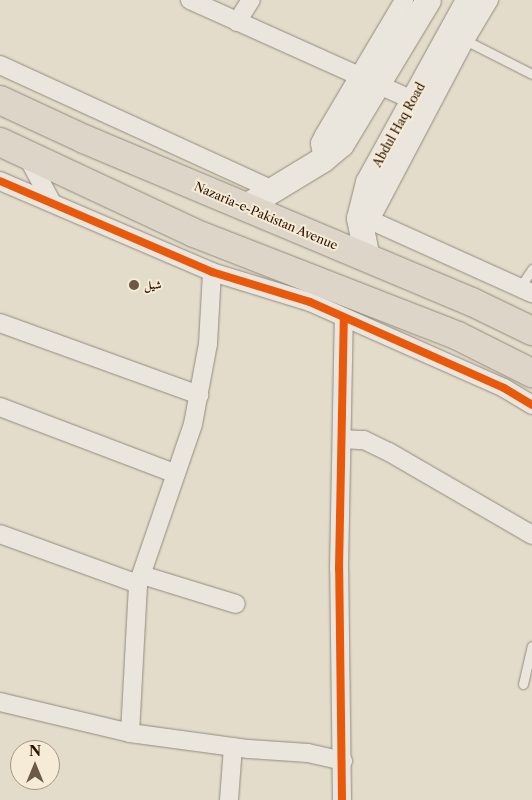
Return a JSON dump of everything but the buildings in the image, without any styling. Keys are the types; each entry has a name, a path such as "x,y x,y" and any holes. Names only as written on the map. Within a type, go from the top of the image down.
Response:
{"main road":[{"path":"244,207 324,159 340,144 368,80 428,0"},
{"name":"Abdul Haq Road","path":"367,258 364,219 368,182 412,100 458,35 468,0"},
{"name":"Nazaria-e-Pakistan Avenue","path":"0,100 532,331"},
{"path":"0,142 194,233 291,284 458,336 532,373"}],"street":[{"path":"190,0 412,100"},
{"path":"237,22 251,0"},
{"path":"368,80 404,0"},
{"path":"489,0 458,35 364,219 526,290"},
{"path":"0,65 273,190"},
{"path":"27,156 52,204"},
{"path":"0,181 212,272 291,284 344,318 504,388 532,405"},
{"path":"130,733 140,580 176,474 199,395 208,344 212,272"},
{"path":"342,800 343,761 339,569 344,318"},
{"path":"0,323 199,395"},
{"path":"0,407 176,474"},
{"path":"342,439 364,440 389,452 532,536"},
{"path":"0,534 140,580 236,604"},
{"path":"0,702 130,733 233,747 308,753 343,761"},
{"path":"229,800 233,747"}],"lane":[{"path":"458,35 532,74"},
{"path":"526,290 532,269"},
{"path":"522,684 532,646"}],"cycle path":[{"path":"0,181 212,272 310,302 504,388 532,405"},
{"path":"342,800 339,569 344,318"}],"place":[{"name":"شیل","path":"134,285"}]}
